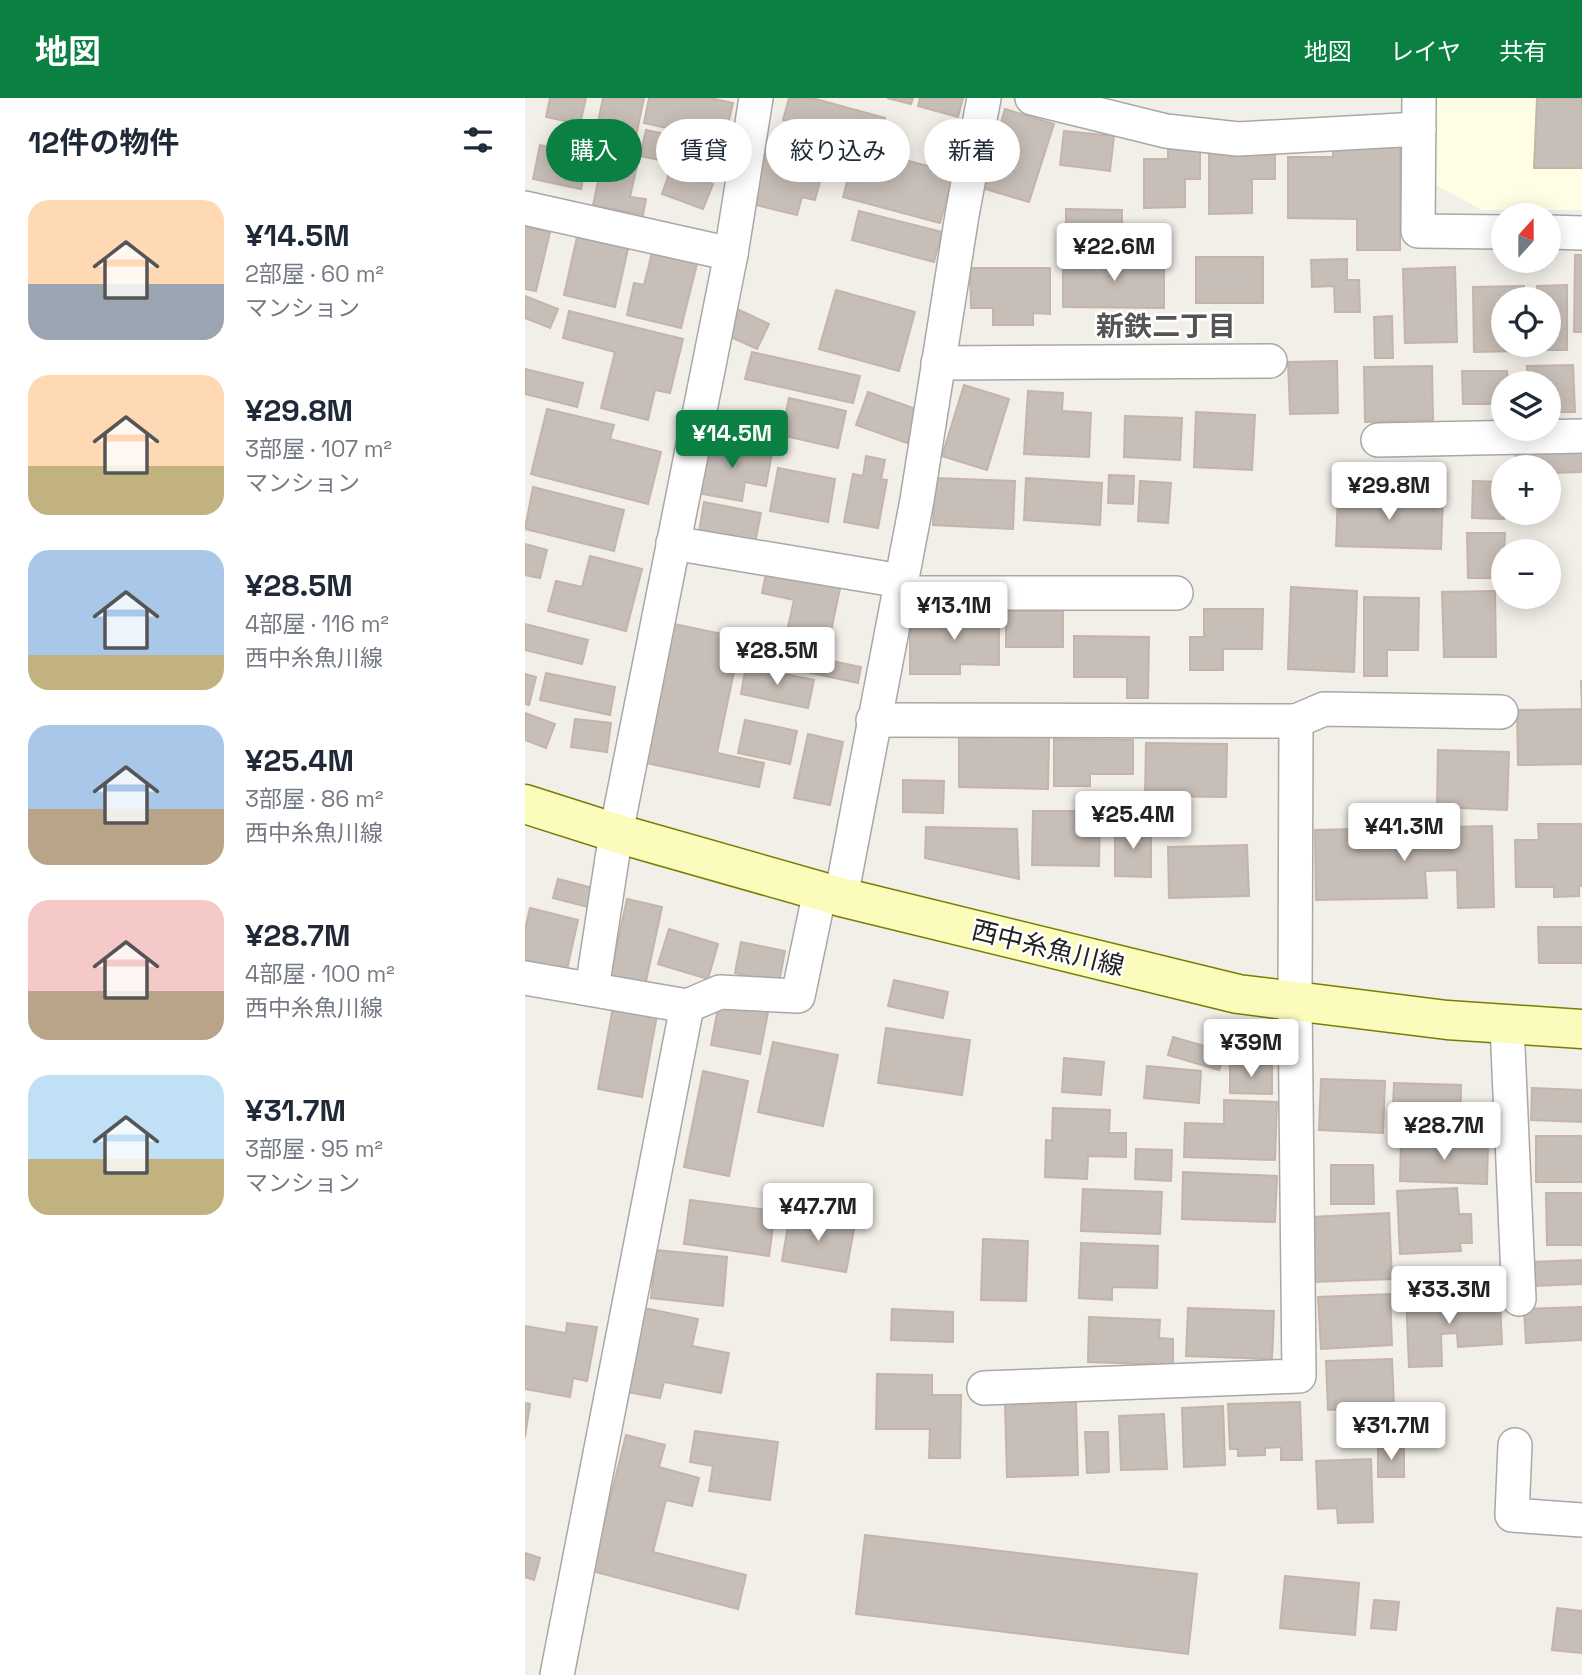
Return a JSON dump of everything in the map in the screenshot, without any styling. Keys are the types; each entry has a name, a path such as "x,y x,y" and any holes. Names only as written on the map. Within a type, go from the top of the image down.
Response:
{"main road":[{"name":"西中糸魚川線","path":"525,804 830,894 1238,994 1447,1020 1582,1029"}],"street":[{"path":"592,989 616,833 731,254 756,98"},
{"path":"525,978 687,1006 720,992 798,996 830,894 873,719 900,587 984,98"},
{"path":"1032,98 1166,131 1238,139 1419,114 1418,231 1491,232"},
{"path":"525,208 731,254"},
{"path":"1561,232 1582,233"},
{"path":"938,363 1270,361"},
{"path":"1378,440 1582,436"},
{"path":"673,543 900,587 1176,593"},
{"path":"873,719 1296,721 1324,709 1501,712"},
{"path":"984,1388 1299,1376 1295,1001 1296,721"},
{"path":"557,1675 687,1006"},
{"path":"1507,1025 1519,1299"},
{"path":"1515,1445 1512,1516 1582,1520"}],"shaded area":[{"path":"1427,98 1582,98 1582,210 1561,210 1561,203 1491,203 1491,210 1482,210 1426,180"}],"building":[{"path":"550,98 586,98 581,119 546,117"},
{"path":"603,98 644,98 640,119 599,119"},
{"path":"649,98 710,98 733,103 729,119 656,119 656,126 644,123"},
{"path":"789,98 812,98 885,118 885,119 783,119"},
{"path":"887,98 913,98 911,104"},
{"path":"920,98 963,98 958,117 918,106"},
{"path":"1537,98 1582,98 1582,168 1534,168"},
{"path":"1005,109 1054,124 1029,202 982,188 984,182 1020,182 1020,119 1002,119"},
{"path":"646,130 656,132 656,159 642,156"},
{"path":"1064,131 1114,136 1110,171 1060,165"},
{"path":"540,145 546,146 546,182 533,179"},
{"path":"1333,145 1400,145 1400,250 1357,250 1357,219 1288,218 1288,157 1333,157"},
{"path":"1168,148 1200,148 1200,179 1185,179 1185,207 1144,208 1144,159 1168,159"},
{"path":"1209,148 1275,148 1275,179 1252,179 1252,213 1209,214"},
{"path":"766,151 766,182 820,182 815,200 802,197 797,215 752,204"},
{"path":"910,161 924,165 924,182 951,182 940,223 843,197 847,182 910,182"},
{"path":"547,182 582,182 581,189"},
{"path":"598,182 633,182 630,197 646,199 643,215 593,205"},
{"path":"666,182 713,184 703,209 662,194"},
{"path":"1066,209 1122,210 1122,236 1066,236"},
{"path":"859,211 942,232 934,262 852,240"},
{"path":"525,226 550,232 536,291 525,289"},
{"path":"577,237 628,249 615,307 564,295"},
{"path":"652,253 697,264 681,328 627,315 634,283 644,285"},
{"path":"1575,255 1582,255 1582,332 1574,332"},
{"path":"1196,257 1263,257 1263,303 1196,303"},
{"path":"1063,259 1164,259 1164,308 1063,307"},
{"path":"1347,259 1347,280 1359,280 1360,312 1335,312 1334,286 1312,287 1311,260"},
{"path":"1455,267 1457,342 1405,343 1403,269"},
{"path":"970,268 1050,268 1050,314 1033,313 1033,325 993,325 993,308 971,308"},
{"path":"1567,285 1567,350 1561,350 1561,287 1537,286"},
{"path":"1524,286 1491,287 1491,352 1474,352 1473,287"},
{"path":"836,290 915,312 899,371 819,349"},
{"path":"525,296 558,309 550,328 525,318"},
{"path":"737,309 769,324 757,349 726,335"},
{"path":"569,311 683,339 670,393 655,390 648,420 601,408 615,352 563,338"},
{"path":"1392,316 1393,358 1375,358 1374,317"},
{"path":"752,352 860,376 853,403 745,379"},
{"path":"1337,361 1338,413 1290,414 1288,362"},
{"path":"1573,365 1575,412 1561,412 1561,371 1527,371 1527,366"},
{"path":"1432,366 1433,420 1365,422 1364,367"},
{"path":"525,369 583,383 577,407 525,394"},
{"path":"1462,371 1491,371 1491,404 1463,404"},
{"path":"964,385 1009,399 987,470 942,456"},
{"path":"1028,391 1063,393 1062,411 1091,413 1089,457 1024,454"},
{"path":"868,392 919,410 907,443 856,425"},
{"path":"789,398 846,411 838,448 781,435"},
{"path":"547,409 614,425 610,439 661,452 648,504 531,474"},
{"path":"1196,412 1255,415 1252,470 1194,467"},
{"path":"1125,416 1182,418 1180,460 1124,457"},
{"path":"707,441 772,453 766,486 745,482 742,501 697,493"},
{"path":"1582,447 1582,472 1561,473 1561,455 1515,455 1515,449"},
{"path":"866,456 885,460 881,479 887,480 878,528 844,522 853,474 863,476"},
{"path":"778,468 835,479 828,522 770,511"},
{"path":"1109,475 1134,476 1133,504 1108,503"},
{"path":"935,478 1015,481 1013,529 933,525"},
{"path":"1026,478 1102,483 1100,525 1024,520"},
{"path":"1140,481 1171,483 1168,523 1138,521"},
{"path":"1473,481 1491,482 1491,519 1472,518"},
{"path":"533,487 624,510 614,551 525,529"},
{"path":"1338,494 1443,498 1441,549 1336,546"},
{"path":"704,502 761,513 755,543 699,533"},
{"path":"1467,533 1505,533 1505,539 1491,539 1491,578 1468,578"},
{"path":"525,544 547,550 540,578 525,575"},
{"path":"590,556 642,569 626,631 548,611 556,581 582,587"},
{"path":"767,569 841,584 828,645 786,636 794,600 762,593"},
{"path":"1291,587 1357,591 1354,672 1288,669"},
{"path":"1491,591 1491,609 1495,609 1496,657 1444,657 1442,592"},
{"path":"1364,597 1419,598 1418,650 1387,650 1387,676 1364,676"},
{"path":"1204,609 1263,609 1262,649 1223,649 1223,670 1190,670 1190,637 1204,637"},
{"path":"1006,611 1063,611 1063,647 1006,647"},
{"path":"933,612 999,612 999,665 960,664 960,674 910,674 910,618 933,618"},
{"path":"525,624 588,640 582,664 525,650"},
{"path":"674,624 741,638 717,753 764,763 759,787 646,763"},
{"path":"1074,636 1149,637 1148,698 1127,698 1127,677 1074,677"},
{"path":"754,645 861,667 858,683 751,660"},
{"path":"746,666 814,680 808,708 741,694"},
{"path":"546,673 615,687 610,715 540,700"},
{"path":"525,674 536,677 529,705 525,704"},
{"path":"1582,709 1582,764 1518,765 1517,710"},
{"path":"525,713 555,724 546,748 525,740"},
{"path":"575,719 611,723 607,752 571,747"},
{"path":"745,720 797,731 790,764 738,753"},
{"path":"808,734 843,742 830,805 794,798"},
{"path":"959,736 1049,737 1048,789 959,787"},
{"path":"1054,739 1133,740 1133,774 1090,774 1090,786 1054,786"},
{"path":"1146,743 1227,744 1226,797 1145,796"},
{"path":"1438,750 1509,752 1507,810 1437,807"},
{"path":"903,780 944,781 943,813 903,812"},
{"path":"1033,811 1100,811 1099,866 1032,865"},
{"path":"1538,824 1582,824 1582,886 1579,886 1579,896 1554,897 1554,887 1516,887 1515,840 1539,840"},
{"path":"1115,826 1151,826 1151,877 1115,876"},
{"path":"1492,826 1494,907 1458,908 1457,870 1425,871 1427,898 1316,900 1315,830"},
{"path":"926,827 1017,829 1019,879 925,858"},
{"path":"1247,845 1249,896 1169,898 1168,847"},
{"path":"558,879 593,888 588,907 553,898"},
{"path":"627,899 662,907 645,986 610,978"},
{"path":"530,908 578,920 566,974 525,965 525,929"},
{"path":"1538,927 1582,927 1582,963 1539,963"},
{"path":"669,929 718,944 708,979 658,964"},
{"path":"741,942 785,951 779,982 735,973"},
{"path":"894,980 948,992 943,1018 888,1006"},
{"path":"719,1003 768,1012 760,1054 711,1045"},
{"path":"613,1007 657,1015 642,1097 598,1089"},
{"path":"886,1028 970,1040 962,1095 878,1083"},
{"path":"1173,1037 1225,1052 1219,1070 1168,1055"},
{"path":"773,1042 838,1055 823,1126 758,1112"},
{"path":"1064,1058 1104,1062 1101,1095 1062,1092"},
{"path":"1230,1065 1272,1065 1272,1094 1230,1093"},
{"path":"1147,1066 1201,1071 1199,1103 1144,1098"},
{"path":"703,1071 748,1081 729,1176 684,1167"},
{"path":"1321,1079 1385,1081 1383,1133 1319,1130"},
{"path":"1394,1083 1461,1085 1460,1132 1392,1130"},
{"path":"1532,1088 1582,1090 1582,1122 1531,1120"},
{"path":"1224,1100 1277,1102 1275,1160 1184,1157 1185,1123 1224,1124"},
{"path":"1053,1108 1110,1110 1109,1133 1126,1133 1126,1157 1088,1156 1087,1179 1045,1177 1046,1140 1052,1141"},
{"path":"1536,1136 1582,1136 1582,1182 1536,1182"},
{"path":"1401,1139 1488,1142 1487,1184 1400,1181"},
{"path":"1136,1149 1172,1150 1171,1181 1135,1179"},
{"path":"1331,1165 1373,1165 1374,1204 1331,1204"},
{"path":"1183,1172 1277,1176 1275,1222 1182,1219"},
{"path":"1457,1188 1459,1214 1471,1214 1472,1243 1460,1243 1461,1251 1400,1254 1397,1191"},
{"path":"1083,1189 1162,1192 1160,1234 1081,1231"},
{"path":"1546,1193 1582,1193 1582,1245 1547,1245"},
{"path":"690,1200 775,1211 769,1256 684,1244"},
{"path":"1389,1213 1392,1279 1314,1282 1311,1217"},
{"path":"790,1214 855,1224 846,1272 782,1261"},
{"path":"983,1239 1028,1241 1026,1301 981,1300"},
{"path":"1081,1243 1158,1246 1157,1288 1112,1287 1112,1300 1079,1298"},
{"path":"656,1250 727,1257 723,1306 651,1298"},
{"path":"1582,1260 1582,1284 1533,1286 1532,1262"},
{"path":"1439,1293 1439,1302 1500,1299 1502,1344 1458,1347 1457,1333 1441,1334 1442,1366 1409,1367 1406,1294"},
{"path":"1390,1294 1392,1345 1321,1349 1318,1297"},
{"path":"1582,1307 1582,1340 1526,1343 1524,1309"},
{"path":"644,1308 698,1319 692,1346 729,1353 721,1393 664,1382 660,1398 627,1392"},
{"path":"1188,1308 1274,1311 1272,1359 1186,1356"},
{"path":"892,1309 953,1312 953,1342 891,1340"},
{"path":"1089,1317 1160,1320 1159,1338 1173,1339 1173,1365 1088,1362"},
{"path":"567,1323 597,1327 587,1381 573,1378 570,1397 525,1389 525,1326 566,1333"},
{"path":"1392,1359 1394,1407 1328,1410 1326,1361"},
{"path":"877,1374 932,1375 932,1395 961,1395 960,1458 929,1458 930,1429 876,1429"},
{"path":"1076,1400 1078,1475 1007,1477 1005,1403"},
{"path":"1300,1402 1302,1460 1281,1460 1281,1447 1265,1448 1265,1455 1238,1456 1238,1449 1230,1449 1228,1404"},
{"path":"525,1403 530,1404 525,1437"},
{"path":"1223,1406 1225,1465 1184,1467 1182,1408"},
{"path":"1164,1414 1167,1469 1121,1470 1119,1416"},
{"path":"695,1431 778,1442 770,1500 709,1491 713,1466 690,1462"},
{"path":"1085,1432 1108,1432 1109,1472 1087,1473"},
{"path":"626,1435 665,1445 659,1467 699,1478 692,1506 666,1500 653,1552 746,1575 738,1609 592,1571"},
{"path":"1378,1448 1404,1448 1404,1477 1378,1477"},
{"path":"1371,1459 1373,1522 1338,1523 1337,1508 1318,1509 1316,1461"},
{"path":"865,1535 1197,1574 1188,1654 856,1614"},
{"path":"525,1553 540,1558 534,1580 525,1577"},
{"path":"1285,1576 1359,1583 1355,1635 1280,1628"},
{"path":"1374,1600 1399,1602 1396,1630 1371,1628"},
{"path":"1557,1608 1582,1611 1582,1653 1552,1650"}],"district":[{"name":"新鉄二丁目","path":"1166,326"}]}
